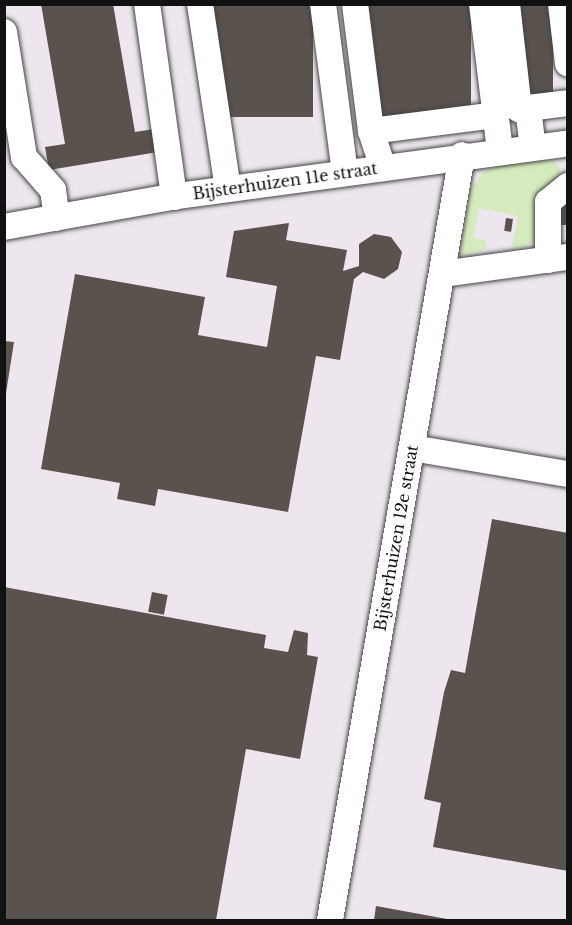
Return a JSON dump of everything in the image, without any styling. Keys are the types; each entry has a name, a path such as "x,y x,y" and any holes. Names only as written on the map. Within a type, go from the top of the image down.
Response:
{"street":[{"path":"147,4 174,197"},
{"path":"200,4 228,189"},
{"path":"323,4 345,173"},
{"path":"355,4 371,130 383,168"},
{"path":"482,4 500,150"},
{"path":"507,4 519,109 567,103"},
{"path":"561,4 567,64"},
{"path":"4,32 24,157 53,190 57,218"},
{"path":"528,108 533,146"},
{"path":"371,130 496,116"},
{"name":"Bijsterhuizen 11e straat","path":"4,227 174,197 462,155 567,143"},
{"name":"Bijsterhuizen 12e straat","path":"330,921 462,155"},
{"path":"442,274 558,258 548,202 567,186"},
{"path":"412,448 567,474"}],"shaded area":[{"path":"5,5 567,5 567,920 5,920"}],"green space":[{"path":"551,158 560,168 560,181 537,241 511,252 518,216 479,208 473,237 486,241 487,250 460,255 471,189 483,172 499,164"}],"building":[{"path":"41,4 113,4 135,132 154,129 158,152 49,170 45,147 65,144"},
{"path":"207,4 313,4 313,117 207,117"},
{"path":"365,4 471,4 471,118 365,118"},
{"path":"516,4 553,4 553,101 516,101"},
{"path":"560,198 568,198 568,225 560,225"},
{"path":"506,218 513,219 511,232 504,231"},
{"path":"289,223 286,240 347,250 343,271 359,266 359,244 374,234 391,237 402,252 398,269 384,279 363,272 354,279 340,360 316,356 288,512 158,489 155,506 117,499 120,483 41,469 75,274 205,297 198,335 267,347 277,286 226,277 234,231"},
{"path":"4,341 14,342 6,393 4,393"},
{"path":"492,519 568,533 568,871 433,847 441,803 424,799 444,692 451,670 465,673"},
{"path":"4,587 266,635 264,648 288,652 294,630 308,633 307,655 318,657 300,759 246,749 216,920 4,920"},
{"path":"152,592 168,595 164,615 148,612"},
{"path":"376,906 447,919 447,920 374,920"}]}
